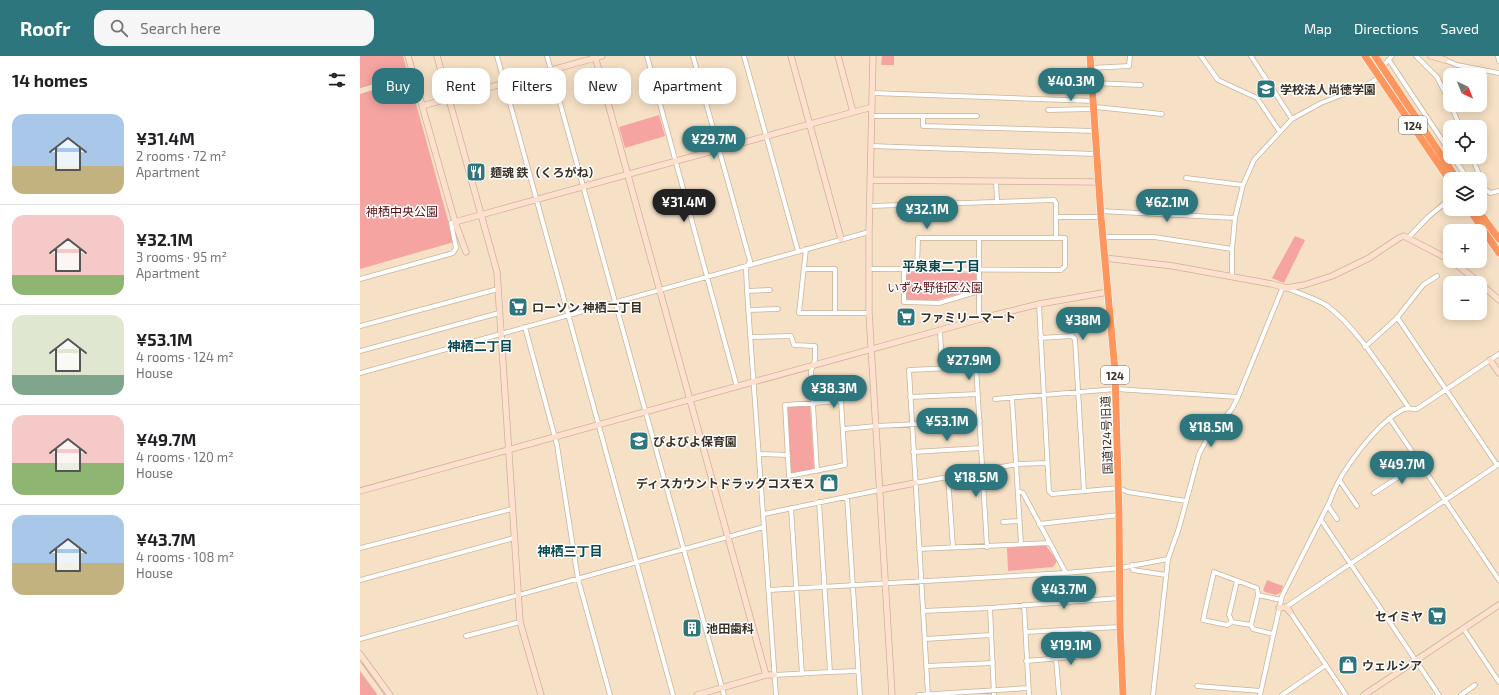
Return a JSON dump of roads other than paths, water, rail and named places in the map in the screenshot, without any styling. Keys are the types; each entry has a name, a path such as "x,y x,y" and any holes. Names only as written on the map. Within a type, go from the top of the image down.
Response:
{"highway":[{"name":"国道124号旧道","path":"1090,56 1098,182 1116,389 1120,514 1120,626 1123,695"},
{"name":"124","path":"1365,56 1444,172"},
{"name":"124","path":"1375,56 1452,172"},
{"path":"1474,216 1499,253"},
{"path":"1483,216 1499,240"}],"street":[{"path":"408,56 411,68"},
{"path":"437,56 440,68"},
{"path":"497,56 500,68"},
{"path":"547,56 550,68"},
{"path":"558,68 602,56"},
{"path":"647,56 737,387"},
{"path":"693,56 750,261 746,269 748,310 760,454 776,695"},
{"path":"744,56 798,251"},
{"path":"791,56 841,239"},
{"path":"838,56 853,112"},
{"path":"873,56 869,232 869,313 892,695"},
{"path":"1091,68 1129,66 1130,56"},
{"path":"1201,56 1218,80 1257,98 1280,132"},
{"path":"1251,56 1292,119"},
{"path":"1382,67 1392,56"},
{"path":"1416,56 1436,77 1443,90"},
{"path":"1431,56 1457,65 1499,73"},
{"path":"1498,56 1499,61"},
{"path":"596,57 766,675"},
{"path":"1389,60 1443,142"},
{"path":"1232,277 1232,249 1235,218 1243,185 1254,160 1292,119 1321,103 1365,86 1380,77"},
{"path":"1092,84 1141,85"},
{"path":"360,91 372,87"},
{"path":"872,93 1093,101"},
{"path":"432,103 422,106 455,222 466,252"},
{"path":"450,104 496,272 507,451 520,622 541,695"},
{"path":"510,104 673,695"},
{"path":"561,104 724,695"},
{"path":"360,279 453,253 456,248 451,223 872,107"},
{"path":"1048,110 1093,109 1096,107 1162,114"},
{"path":"1417,120 1425,115"},
{"path":"872,116 977,116"},
{"path":"923,116 923,126 1095,131"},
{"path":"872,146 1096,154"},
{"path":"1186,178 1243,185"},
{"path":"871,180 1098,182"},
{"path":"996,181 997,201"},
{"path":"1487,192 1490,193 1499,191"},
{"path":"870,206 1054,200 1056,203 1056,238"},
{"path":"1408,238 1428,217 1443,205"},
{"path":"1056,217 1101,214 1235,218"},
{"path":"360,373 568,314 869,232"},
{"path":"1153,695 1168,559 1179,528 1199,454 1206,439 1232,409 1282,289 1304,285 1332,276 1368,258 1404,236 1443,256"},
{"path":"1103,237 1154,237 1232,249"},
{"path":"869,269 1061,270 1066,266 1065,238 918,238 917,269"},
{"path":"979,238 979,320"},
{"path":"806,249 799,313 869,313"},
{"path":"1105,258 1173,266 1272,284 1286,288 1326,306 1336,314 1365,347 1409,408"},
{"path":"1461,268 1471,276"},
{"path":"805,269 835,269 835,313"},
{"path":"904,270 904,302 939,303 979,291"},
{"path":"1365,347 1397,317 1424,285 1437,276"},
{"path":"360,326 498,289"},
{"path":"1487,289 1499,300"},
{"path":"747,291 770,290"},
{"path":"360,491 1039,304 1108,292"},
{"path":"1039,304 1049,491 1052,494 1119,488 1128,492 1186,501"},
{"path":"748,310 778,309"},
{"path":"360,351 499,313"},
{"path":"1282,607 1351,564 1498,465 1397,317"},
{"path":"525,327 555,437 578,579 610,695"},
{"path":"940,331 942,368"},
{"path":"750,337 791,336 794,344 814,346 815,360 811,371 817,471"},
{"path":"1040,338 1072,336 1075,339 1084,491"},
{"path":"1197,686 1260,693 1273,634 1282,607 1281,600 1340,481 1358,451 1390,419 1406,408 1416,409 1499,354"},
{"path":"1490,360 1499,374"},
{"path":"976,366 987,547"},
{"path":"928,695 909,370 995,366"},
{"path":"995,399 1116,389 1238,397"},
{"path":"910,397 978,394"},
{"path":"1012,398 1021,544"},
{"path":"841,401 846,465 789,476 785,405 813,402 841,401"},
{"path":"1390,419 1499,580"},
{"path":"844,429 980,421"},
{"path":"913,452 981,448"},
{"path":"760,454 787,455"},
{"path":"764,514 948,476 1017,464 1047,463"},
{"path":"1374,493 1420,463"},
{"path":"948,476 953,548"},
{"path":"1340,481 1357,506"},
{"path":"1018,491 1023,492 1049,543 1066,572"},
{"path":"846,497 860,695"},
{"path":"819,502 830,672"},
{"path":"1328,506 1337,519"},
{"path":"792,508 802,674"},
{"path":"360,548 512,509"},
{"path":"1039,524 1120,514"},
{"path":"1321,520 1439,695"},
{"path":"1003,522 1019,521"},
{"path":"360,639 764,527"},
{"path":"360,580 514,538"},
{"path":"919,549 1049,543"},
{"path":"769,590 1120,568 1168,559"},
{"path":"1132,565 1133,570 1166,575"},
{"path":"1251,625 1258,595 1257,588 1214,572 1203,620 1227,625 1232,622 1251,625 1253,629 1273,634"},
{"path":"1232,622 1229,615 1237,581"},
{"path":"1258,595 1281,600"},
{"path":"923,611 990,608 1120,598"},
{"path":"1024,605 1029,695"},
{"path":"1364,695 1499,605"},
{"path":"1282,607 1290,612 1346,695"},
{"path":"990,608 994,693"},
{"path":"466,636 520,622"},
{"path":"1026,632 1120,626"},
{"path":"1463,628 1499,682"},
{"path":"1026,661 1085,656 1084,629"},
{"path":"925,639 991,634"},
{"path":"360,654 390,695"},
{"path":"1056,659 1059,695"},
{"path":"926,666 993,663"},
{"path":"1282,695 1326,664"},
{"path":"360,666 382,695"},
{"path":"697,695 766,675 858,671"},
{"path":"1461,695 1475,685"},
{"path":"918,695 994,693 1028,688"}],"place":[{"name":"学校法人尚徳学園","path":"1266,89"},
{"name":"麺魂 鉄（くろがね）","path":"476,172"},
{"name":"ローソン 神栖二丁目","path":"518,307"},
{"name":"ファミリーマート","path":"906,317"},
{"name":"ぴよびよ保育園","path":"639,441"},
{"name":"ディスカウントドラッグコスモス","path":"829,483"},
{"name":"セイミヤ","path":"1437,616"},
{"name":"池田歯科","path":"692,628"},
{"name":"ウェルシア","path":"1348,665"}],"district":[{"name":"平泉東二丁目","path":"941,266"},
{"name":"神栖二丁目","path":"480,346"},
{"name":"神栖三丁目","path":"570,551"}],"park label":[{"name":"神栖中央公園","path":"402,211"},
{"name":"いずみ野街区公園","path":"935,287"}]}
